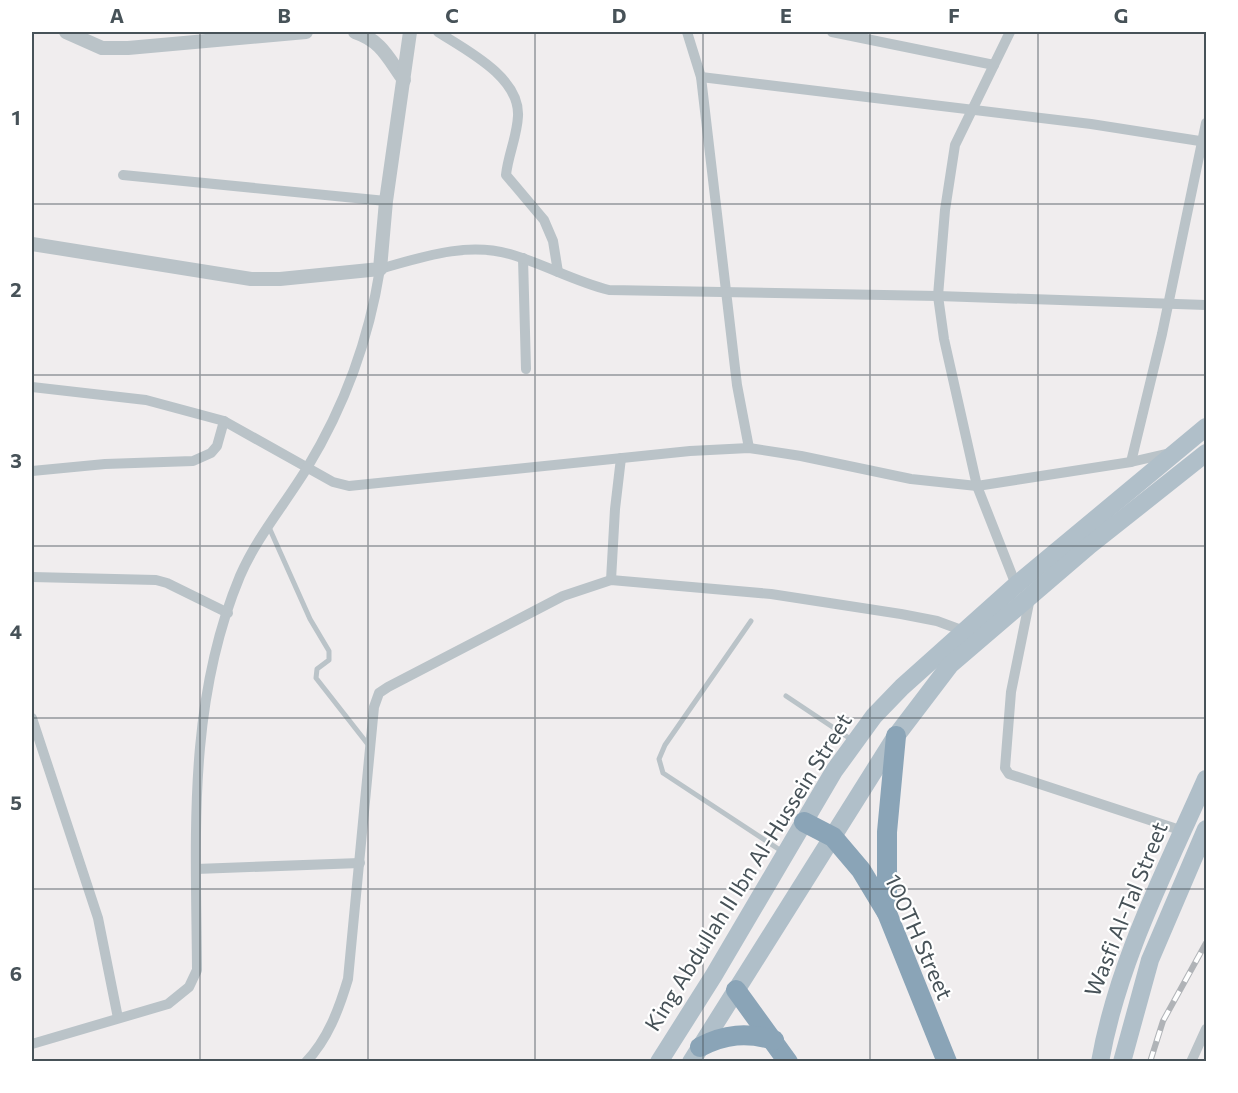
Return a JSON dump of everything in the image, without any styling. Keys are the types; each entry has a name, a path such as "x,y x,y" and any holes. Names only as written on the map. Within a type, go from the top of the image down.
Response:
{"highway":[{"path":"887,914 887,832 897,736"},
{"name":"100TH Street","path":"804,822 833,837 861,870 887,914 947,1062"},
{"path":"736,990 788,1062"},
{"path":"695,1054 729,1036 751,1035 774,1040"}],"main road":[{"name":"King Abdullah II Ibn Al-Hussein Street","path":"695,1054 897,736 950,665 1023,590 1206,427"},
{"name":"King Abdullah II Ibn Al-Hussein Street","path":"659,1062 714,975 784,853 853,741 902,687 964,631 1023,590 1206,453"},
{"name":"Wasfi Al-Tal Street","path":"1101,1062 1109,1014 1129,951 1206,779"},
{"name":"Wasfi Al-Tal Street","path":"1122,1062 1150,960 1206,829"},
{"path":"714,975 736,990"}],"street":[{"path":"66,32 91,37 102,48 128,48 306,32"},
{"path":"355,32 371,38 380,45 404,80"},
{"path":"32,1044 168,1004 189,987 197,970 195,807 198,748 208,687 240,577 268,525 308,467 352,377 365,342 380,269 386,201 410,32"},
{"path":"440,32 492,70 514,95 518,113 506,176 544,220 553,241 558,272"},
{"path":"687,32 700,77 728,293 737,386 749,448"},
{"path":"832,32 994,64"},
{"path":"1010,32 955,145 949,174 938,296 944,339 976,486 1023,590 1005,768 1009,774 1183,831"},
{"path":"700,77 1091,124 1204,142"},
{"path":"1131,462 1204,142 1206,123"},
{"path":"123,175 386,201"},
{"path":"32,244 251,279 280,279 380,269 454,251 501,253 523,258 589,286 609,290 938,296 1206,305"},
{"path":"523,258 526,369"},
{"path":"32,387 146,400 224,421 333,482 349,486 621,458 749,448 801,456 911,479 976,486 1131,462 1178,451"},
{"path":"32,471 105,464 193,461 211,453 217,446 224,421"},
{"path":"611,580 615,509 621,458"},
{"path":"32,577 156,580 167,583 228,613"},
{"path":"306,1062 327,1032 340,1006 348,979 374,707 379,693 563,596 611,580 771,594 901,614 937,621 964,631"},
{"path":"32,718 34,735 98,918 118,1018"},
{"path":"196,869 360,863"},
{"path":"1191,1062 1206,1029"}],"lane":[{"path":"268,525 314,627 329,651 329,660 317,669 316,678 370,748"},
{"path":"752,621 665,745 659,759 663,773 784,853"},
{"path":"786,696 853,741"}],"railway":[{"path":"1150,1062 1163,1021 1206,943"}]}
